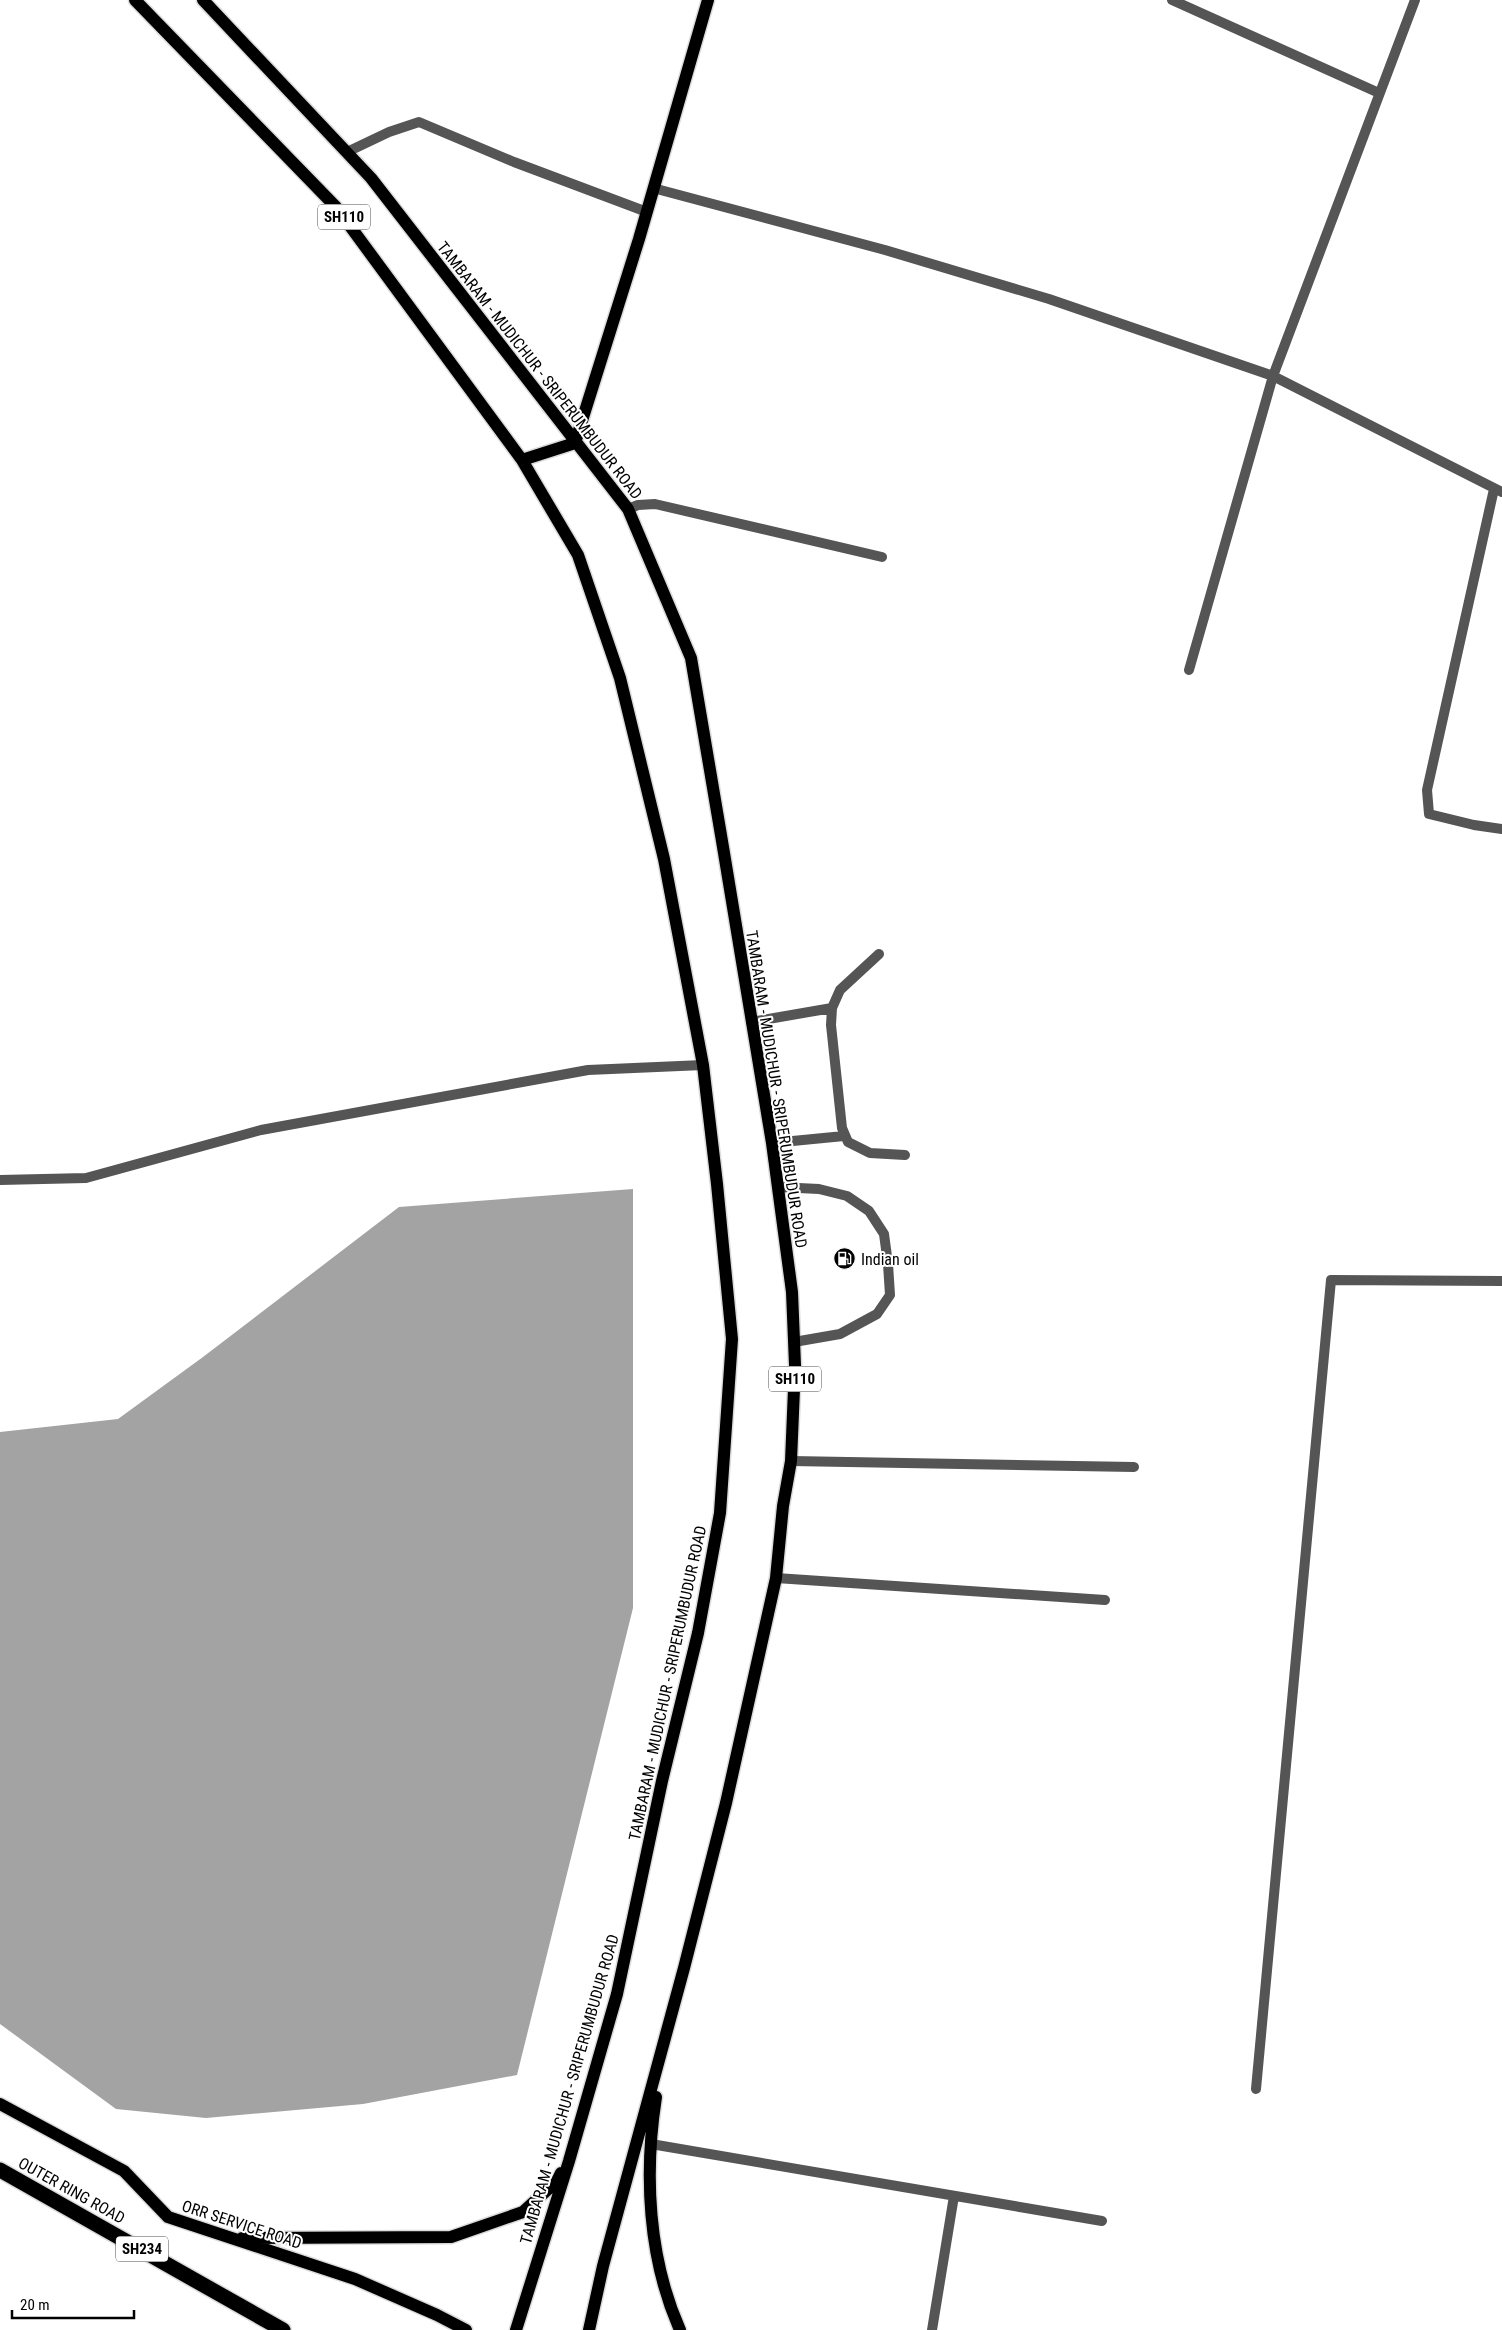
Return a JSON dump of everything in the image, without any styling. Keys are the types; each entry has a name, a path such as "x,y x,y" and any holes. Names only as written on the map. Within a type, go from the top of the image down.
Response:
{"highway":[{"name":"OUTER RING ROAD","path":"0,2170 283,2330"}],"main road":[{"name":"TAMBARAM - MUDICHUR - SRIPERUMBUDUR ROAD","path":"135,0 336,207 522,460 578,555 620,678 664,860 703,1065 732,1339 720,1513 698,1634 662,1781 617,1994 569,2161 516,2330"},
{"name":"TAMBARAM - MUDICHUR - SRIPERUMBUDUR ROAD","path":"203,0 371,178 628,509 691,658 772,1143 792,1292 795,1365 791,1461 783,1506 776,1578 726,1803 668,2028 603,2266 589,2330"},
{"path":"522,460 575,443 647,212 708,0"},
{"path":"668,2028 653,2115 648,2188 664,2286 680,2330"},
{"name":"ORR SERVICE ROAD","path":"0,2104 124,2171 168,2216 355,2279 437,2315 466,2330"},
{"path":"232,2238 451,2237 523,2212 557,2181 569,2161"}],"street":[{"path":"1172,0 1379,94"},
{"path":"1189,670 1273,376 1415,0"},
{"path":"347,152 389,132 419,122 514,162 647,212"},
{"path":"653,188 885,250 1049,299 1273,376 1498,490 1427,790 1430,814 1474,825 1502,829"},
{"path":"628,509 638,505 655,504 882,557"},
{"path":"878,954 840,990 832,1008 832,1034 842,1128 848,1142 870,1153 905,1155"},
{"path":"751,1022 832,1008"},
{"path":"0,1180 86,1178 261,1130 588,1070 703,1065"},
{"path":"772,1143 844,1136"},
{"path":"778,1187 819,1189 847,1196 869,1211 884,1234 888,1264 890,1294 877,1314 840,1334 794,1342"},
{"path":"1256,2089 1331,1280 1502,1281"},
{"path":"791,1461 1134,1467"},
{"path":"776,1578 1105,1600"},
{"path":"652,2144 1102,2221"},
{"path":"932,2330 954,2196"}],"shaded area":[{"path":"633,1189 633,1608 517,2075 363,2104 206,2118 116,2109 0,2024 0,1432 118,1419 203,1357 399,1207"}],"place":[{"name":"Indian oil","path":"845,1259"}]}
